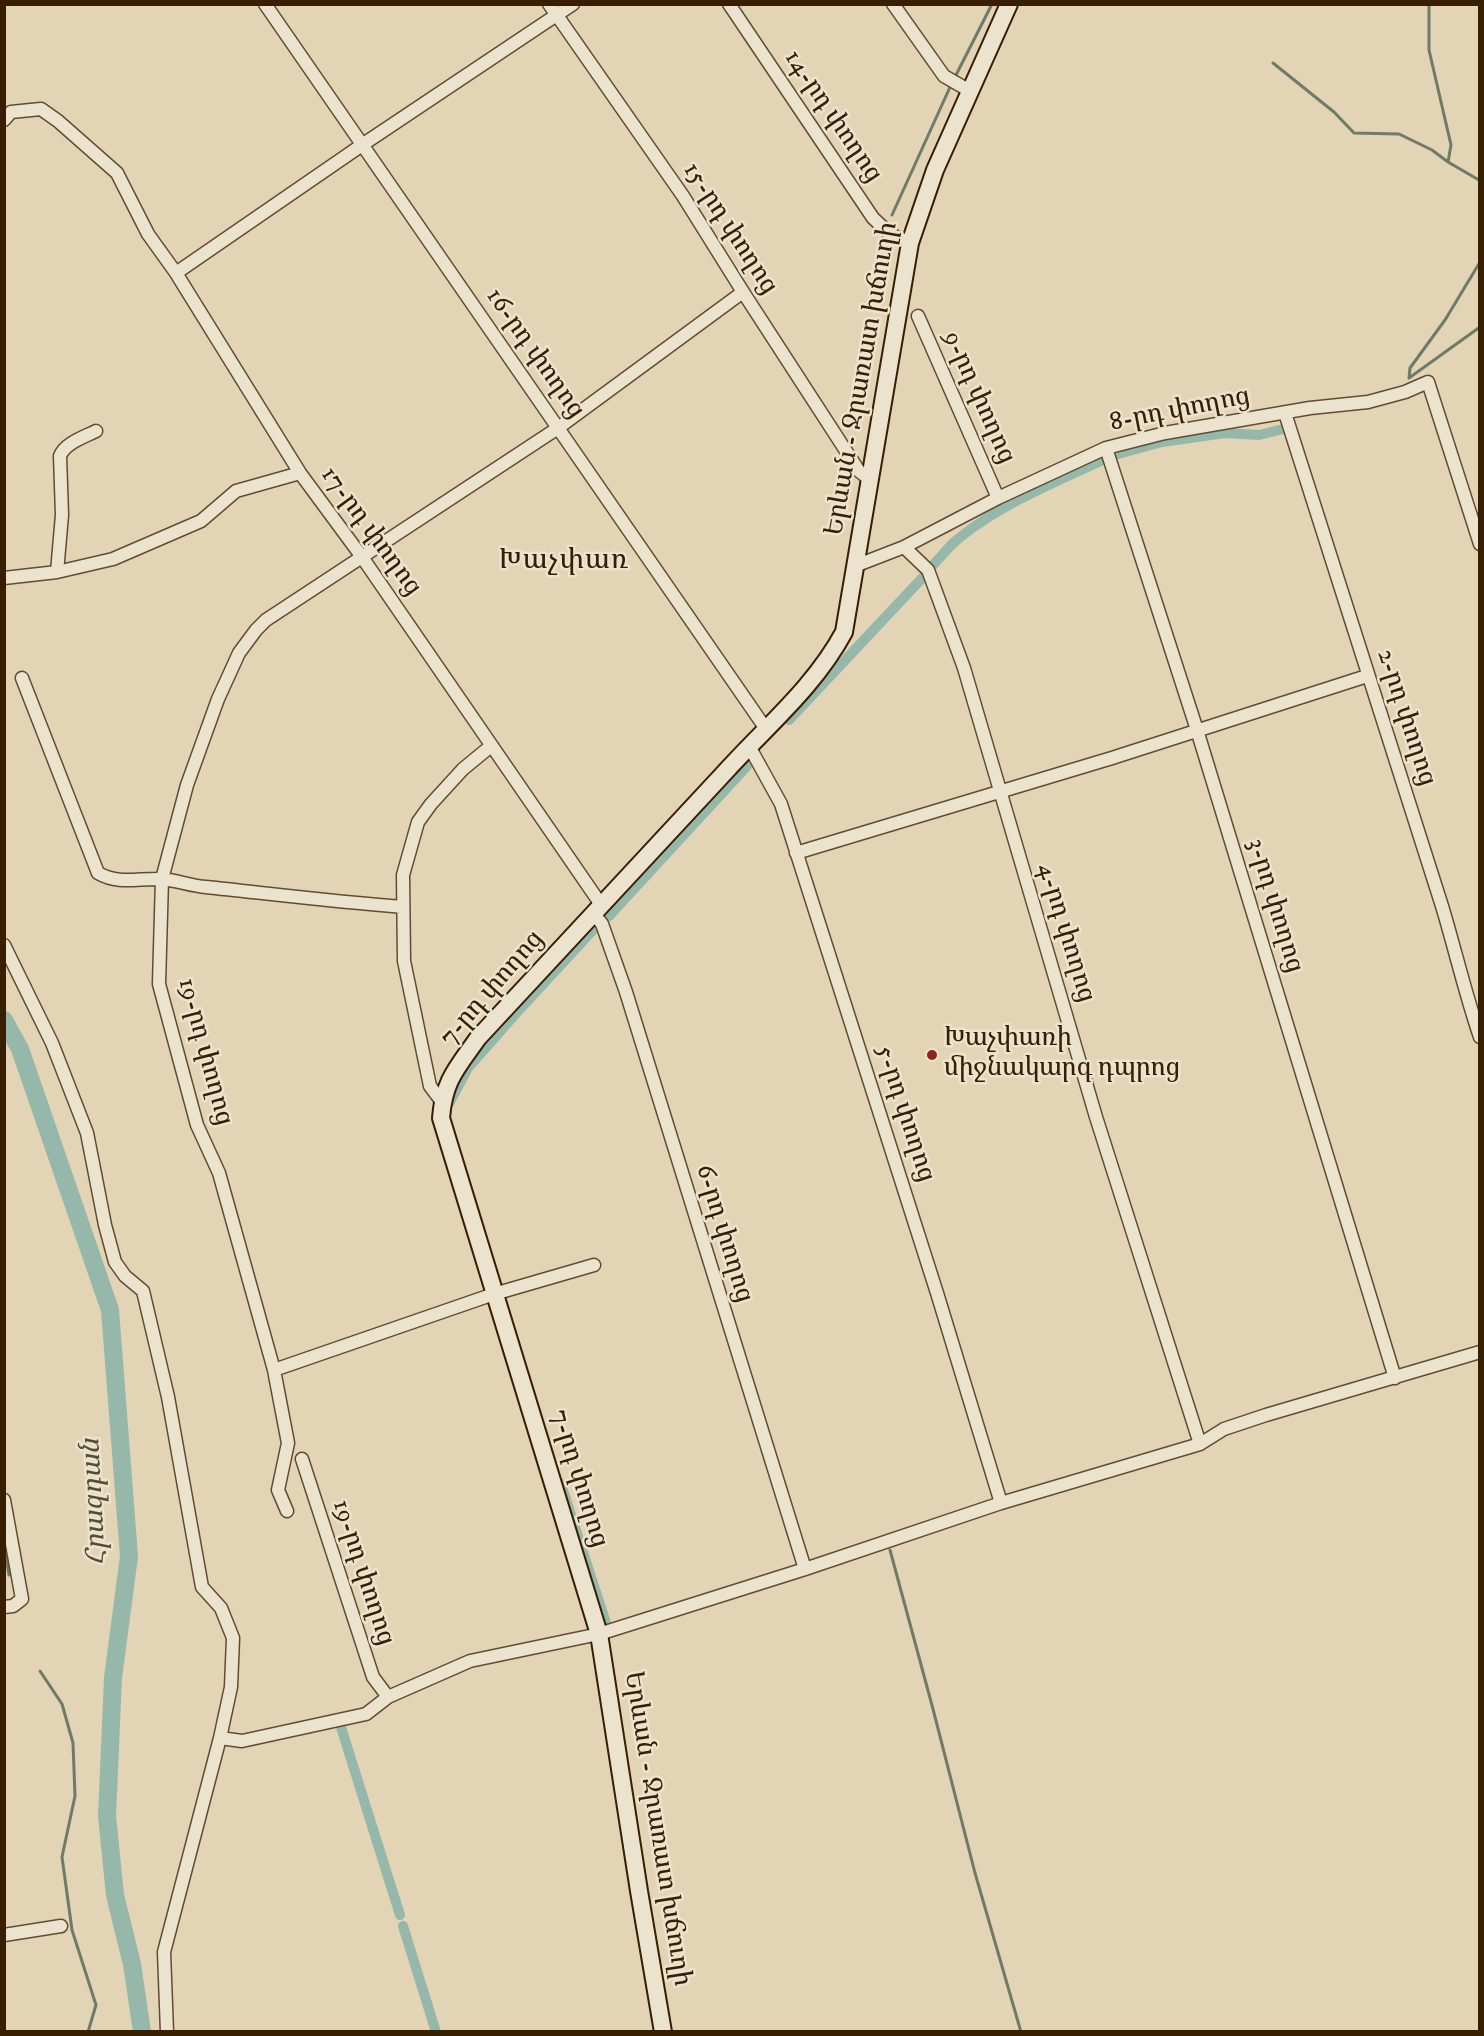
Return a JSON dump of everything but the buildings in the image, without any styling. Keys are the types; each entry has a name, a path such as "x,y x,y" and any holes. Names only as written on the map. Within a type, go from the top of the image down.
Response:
{"main road":[{"name":"Երևան - Ջրառատ խճուղի","path":"855,566 910,243 935,170 1009,4"},
{"name":"7-րդ փողոց","path":"599,1634 441,1118 442,1102 449,1079 478,1038 749,746 807,687 832,655 844,632 855,566"},
{"name":"Երևան - Ջրառատ խճուղի","path":"599,1634 663,2031"}],"street":[{"name":"16-րդ փողոց","path":"265,4 766,729"},
{"name":"15-րդ փողոց","path":"549,4 683,196 859,471 870,479"},
{"path":"176,273 573,4"},
{"name":"14-րդ փողոց","path":"729,4 873,218 890,234 910,243"},
{"path":"893,4 944,76 970,91"},
{"name":"17-րդ փողոց","path":"4,120 11,112 41,109 117,173 148,234 176,273 300,473 362,557 491,746 598,910"},
{"name":"19-րդ փողոց","path":"288,1511 279,1490 288,1443 274,1370 219,1173 197,1125 159,984 162,879 187,785 218,699 238,653 266,620 558,428 743,292"},
{"name":"9-րդ փողոց","path":"918,316 998,498"},
{"name":"8-րդ փողոց","path":"855,566 904,547 998,498 1106,448 1165,433 1310,408 1368,402 1405,392 1428,382 1479,544"},
{"name":"2-րդ փողոց","path":"1285,413 1447,922 1464,990 1479,1037"},
{"path":"57,572 62,515 60,456 62,450 69,445 96,431"},
{"name":"3-րդ փողոց","path":"1106,448 1197,730 1395,1378"},
{"path":"4,578 57,572 113,559 201,521 236,491 300,473"},
{"name":"4-րդ փողոց","path":"904,547 928,570 964,668 1096,1116 1200,1444"},
{"path":"796,853 1112,758 1367,676"},
{"path":"22,678 98,873 107,878 124,881 162,879 186,885 325,901 403,907"},
{"path":"442,1102 430,1086 404,961 403,875 418,822 430,804 463,769 491,746"},
{"name":"5-րդ փողոց","path":"749,746 782,804 933,1282 1000,1503"},
{"name":"6-րդ փողոց","path":"598,910 626,992 805,1569"},
{"path":"4,945 52,1043 87,1133 105,1226 115,1262 125,1276 143,1291 168,1397 202,1587 221,1608 233,1638 231,1688 164,1952 167,2031"},
{"path":"274,1370 494,1294 594,1265"},
{"path":"220,1738 242,1741 366,1714 388,1697 470,1661 599,1634 805,1569 1000,1503 1200,1444 1224,1429 1266,1415 1479,1352"},
{"name":"19-րդ փողոց","path":"302,1459 373,1677 388,1697"},
{"path":"4,1500 22,1599 13,1606 4,1607"},
{"path":"4,1935 61,1926"}],"waterway":[{"path":"954,79 992,4"},
{"path":"1429,4 1429,50 1451,145 1448,162"},
{"path":"1273,63 1334,112 1354,133 1399,134 1432,150 1479,180"},
{"path":"892,215 951,85"},
{"path":"1409,378 1410,368 1445,320 1480,262"},
{"path":"1409,378 1480,327"},
{"path":"1118,454 1162,442 1225,433 1259,435 1283,429"},
{"path":"932,566 955,542 992,515 1029,494 1105,459"},
{"path":"789,720 925,575"},
{"path":"609,916 747,766"},
{"path":"450,1102 468,1068 593,930"},
{"name":"Հրազդան","path":"4,1020 20,1049 110,1310 129,1556 113,1678 107,1816 115,1895 132,1964 142,2032"},
{"path":"561,1484 606,1623"},
{"path":"4,1545 9,1575"},
{"path":"890,1550 975,1873 1021,2032"},
{"path":"40,1671 62,1704 73,1743 75,1796 62,1857 72,1930 96,2005 88,2032"},
{"path":"340,1724 400,1915"},
{"path":"403,1926 436,2032"}],"place":[{"name":"Խաչփառի միջնակարգ դպրոց","path":"932,1055"}],"district":[{"name":"Խաչփառ","path":"564,562"}]}
